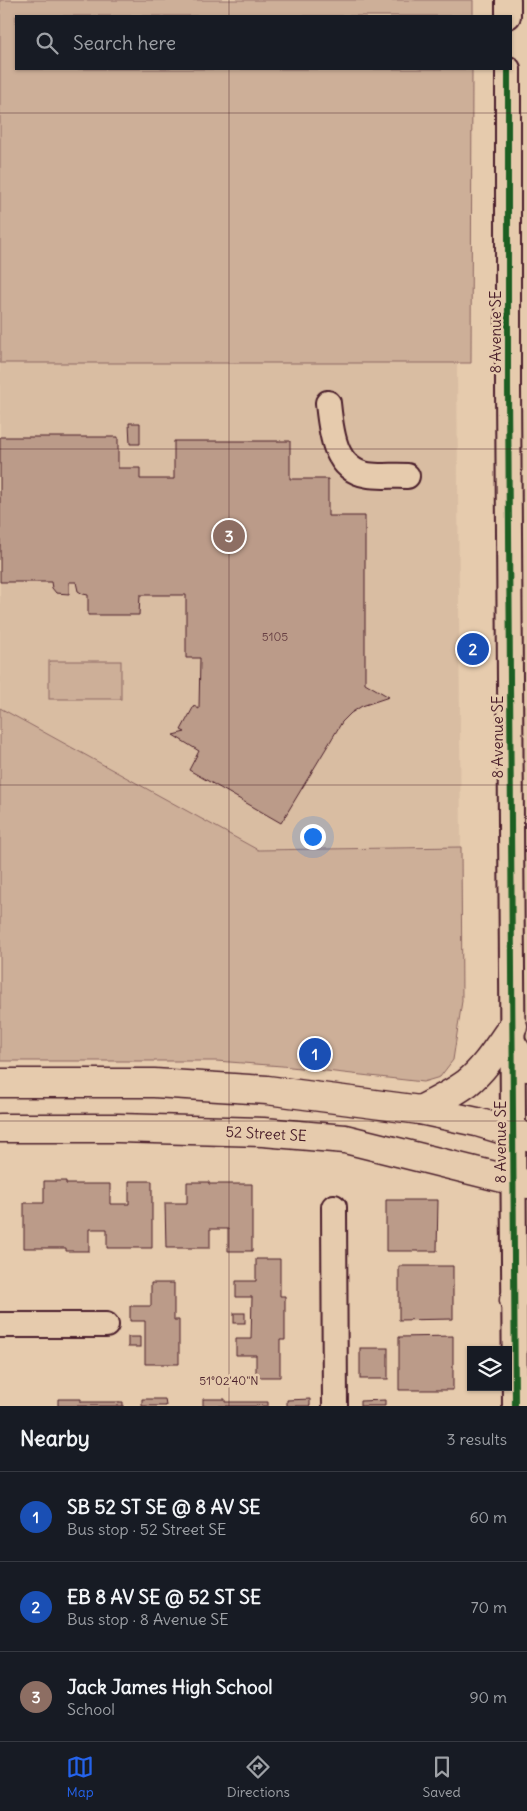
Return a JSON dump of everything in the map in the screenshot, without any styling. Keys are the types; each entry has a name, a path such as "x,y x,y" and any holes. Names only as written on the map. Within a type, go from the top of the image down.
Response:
{"main road":[{"path":"420,1110 468,1082 488,1060 518,1046"},
{"path":"0,1083 154,1083 267,1090 420,1110 477,1122 520,1136"},
{"name":"52 Street SE","path":"0,1128 128,1128 263,1132 345,1139 520,1182"}],"street":[{"path":"508,0 508,15"},
{"name":"8 Avenue SE","path":"508,70 518,389 518,1046 521,1355 515,1406"},
{"path":"328,403 336,447 350,468 367,475 407,476"},
{"path":"334,1207 335,1406"},
{"path":"0,1325 106,1325"}],"shaded area":[{"path":"0,0 473,0 473,15 15,15 15,70 472,70 471,363 0,363"},
{"path":"0,363 457,363 461,847 258,850 0,708"},
{"path":"49,661 121,661 121,699 49,699"},
{"path":"0,708 258,850 461,847 462,1001 453,1060 440,1077 423,1082 282,1066 216,1061 0,1061"}],"building":[{"path":"129,423 140,423 140,444 130,444"},
{"path":"0,437 118,437 118,468 140,468 140,479 174,479 174,441 290,441 290,479 328,479 328,516 365,516 365,683 389,697 362,706 342,722 281,823 189,770 199,751 173,735 185,732 181,730 194,706 199,709 200,658 186,658 186,595 140,595 139,615 88,615 88,595 78,591 76,582 69,582 69,594 56,593 52,588 51,582 0,582"},
{"path":"44,1181 66,1181 66,1184 110,1184 110,1204 129,1204 129,1181 152,1181 152,1248 107,1248 107,1229 89,1229 89,1251 66,1251 66,1248 24,1248 24,1203 44,1203"},
{"path":"187,1182 252,1184 252,1251 228,1251 228,1229 210,1229 210,1248 166,1248 165,1203 187,1203"},
{"path":"386,1200 438,1200 437,1251 386,1251"},
{"path":"256,1259 280,1259 280,1296 285,1296 285,1340 280,1340 280,1377 256,1377 256,1355 236,1355 236,1339 251,1339 252,1297 236,1297 236,1281 256,1281"},
{"path":"399,1266 453,1266 453,1319 399,1320"},
{"path":"151,1283 174,1283 174,1320 179,1320 179,1364 145,1364 145,1321 130,1321 130,1306 151,1306"},
{"path":"234,1313 245,1313 245,1323 234,1323"},
{"path":"453,1336 453,1390 399,1390 399,1337"},
{"path":"128,1337 140,1337 140,1347 128,1347"},
{"path":"360,1348 388,1348 388,1379 360,1379"},
{"path":"58,1399 81,1399 81,1402 123,1402 123,1406 58,1406"},
{"path":"142,1399 165,1399 166,1406 142,1406"},
{"path":"203,1399 225,1399 225,1402 268,1402 268,1406 203,1406"},
{"path":"310,1399 310,1406 287,1406 287,1400"},
{"path":"385,1400 385,1406 360,1406 360,1401"}],"cycle path":[{"path":"508,70 508,388 515,1406"}],"place":[{"name":"Jack James High School","path":"229,536"},
{"name":"EB 8 AV SE @ 52 ST SE","path":"473,649"},
{"name":"SB 52 ST SE @ 8 AV SE","path":"315,1054"}]}
